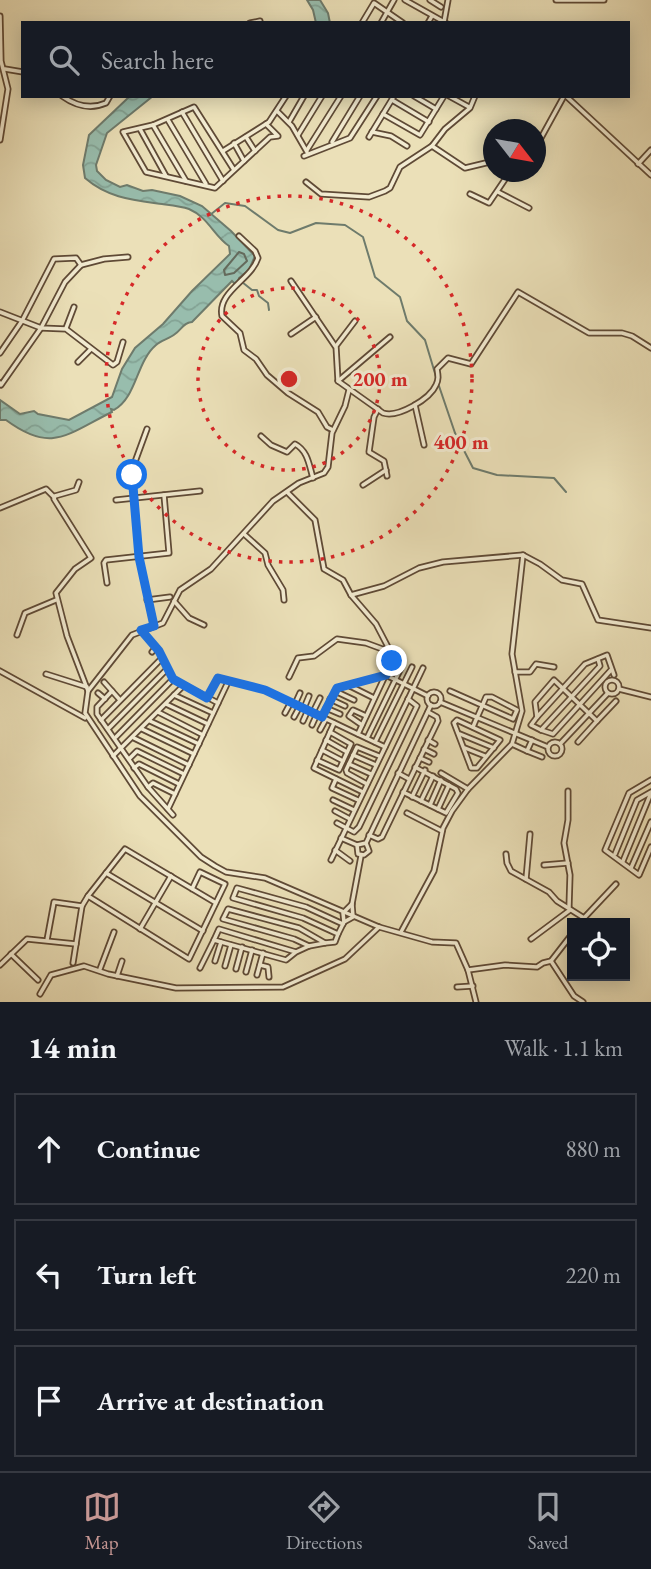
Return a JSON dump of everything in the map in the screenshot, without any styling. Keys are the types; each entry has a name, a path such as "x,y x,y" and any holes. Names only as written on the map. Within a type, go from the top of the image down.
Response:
{"street":[{"path":"382,21 394,0"},
{"path":"405,0 443,21"},
{"path":"445,21 448,0"},
{"path":"556,0 604,0"},
{"path":"433,1 441,7"},
{"path":"363,21 374,3 400,21"},
{"path":"0,16 1,61 8,89 0,140"},
{"path":"429,21 432,16"},
{"path":"5,69 21,72"},
{"path":"66,98 80,106 89,107 106,103 109,98"},
{"path":"223,151 266,124 285,98"},
{"path":"289,122 303,98"},
{"path":"298,135 321,98"},
{"path":"306,153 340,98"},
{"path":"331,144 359,98"},
{"path":"306,153 352,137 376,98"},
{"path":"369,137 393,98 429,122"},
{"path":"417,98 436,109"},
{"path":"383,114 421,135 445,98"},
{"path":"451,98 470,108"},
{"path":"306,182 321,194 369,197 390,188 400,167 432,146 445,129 470,108 474,98"},
{"path":"546,129 564,98"},
{"path":"567,98 651,175"},
{"path":"234,170 194,107 168,120 124,131 123,134 146,172 215,187 223,181 270,137 278,136 266,124"},
{"path":"276,111 289,122 306,153"},
{"path":"182,112 223,181"},
{"path":"168,120 206,186"},
{"path":"153,125 186,181"},
{"path":"140,129 166,177"},
{"path":"372,132 391,136 407,146"},
{"path":"246,137 255,151"},
{"path":"234,143 244,161"},
{"path":"432,146 465,167 483,163"},
{"path":"638,164 651,150"},
{"path":"470,194 487,204 504,182"},
{"path":"498,192 529,208"},
{"path":"239,236 255,251 258,258 242,283 222,302 222,316 240,333 244,350 256,359 267,375 288,393 318,412 327,427 333,430"},
{"path":"0,383 1,385 41,328 60,290 81,265 128,257"},
{"path":"0,353 22,321 54,259 76,258 81,265"},
{"path":"292,281 336,346 338,381 389,415 415,405 434,390 439,378 437,369 448,358 471,364 518,292 589,333 622,332 651,348"},
{"path":"66,329 74,307"},
{"path":"1,314 41,328 66,329 113,365 117,362 123,342"},
{"path":"291,334 316,317"},
{"path":"336,346 355,321"},
{"path":"338,381 390,337"},
{"path":"78,362 91,349"},
{"path":"88,689 132,635 163,623 180,590 211,569 273,501 299,483 324,473 328,467 333,430 345,406 349,390"},
{"path":"415,405 424,445"},
{"path":"378,409 374,417 369,452 384,461 387,476"},
{"path":"147,429 132,470 139,557 154,626"},
{"path":"261,436 287,452 295,444 302,447 313,478"},
{"path":"363,485 386,470"},
{"path":"54,497 76,490 79,482"},
{"path":"0,508 47,489 91,558 75,569 56,592 56,600 88,689 85,711 87,719 140,796 201,857 226,872 265,878 379,927 432,942 456,943 468,970 476,1002"},
{"path":"116,500 200,491"},
{"path":"287,492 315,520 324,569 343,580 351,595 376,624 388,648 385,650 366,643 337,639 314,656 298,658 289,677"},
{"path":"107,583 105,561 170,552 164,495"},
{"path":"244,534 265,554 268,565 283,590 284,600"},
{"path":"351,595 384,586 419,568 443,562 523,555 562,580 582,584 598,620 651,628"},
{"path":"401,932 434,871 442,831 452,811 468,789 512,744 522,711 512,654 523,555"},
{"path":"147,600 170,597"},
{"path":"17,635 25,613 56,600"},
{"path":"174,601 189,618 204,625"},
{"path":"141,630 156,647 173,679 218,703"},
{"path":"145,644 150,638"},
{"path":"152,652 156,647"},
{"path":"608,655 613,672 552,734 531,726 585,664 598,659 608,655"},
{"path":"101,720 162,658"},
{"path":"541,730 600,666 598,659"},
{"path":"358,734 392,661"},
{"path":"515,672 530,672 536,664 554,667"},
{"path":"375,742 412,667"},
{"path":"367,738 401,668"},
{"path":"331,860 424,668"},
{"path":"108,729 167,669"},
{"path":"0,671 87,719"},
{"path":"46,674 88,689"},
{"path":"326,708 335,691 386,675 428,696 431,705 369,835 366,843 369,851 361,856 352,904 353,917"},
{"path":"207,698 218,678 265,690 385,747"},
{"path":"115,738 173,679"},
{"path":"608,693 605,684 611,680 617,682 619,688"},
{"path":"537,717 536,702 554,681 597,721"},
{"path":"104,682 120,700"},
{"path":"168,809 228,682"},
{"path":"348,685 374,699"},
{"path":"112,756 183,686"},
{"path":"608,693 615,694 619,688"},
{"path":"619,688 651,697"},
{"path":"112,691 96,710 148,787 173,814"},
{"path":"335,691 354,700"},
{"path":"450,691 482,705 513,719 516,716 516,708 486,697 482,705 477,716 473,727"},
{"path":"428,696 432,692 438,693 440,702"},
{"path":"98,693 105,699"},
{"path":"300,693 320,730"},
{"path":"560,744 608,693"},
{"path":"174,695 214,713"},
{"path":"309,696 308,710 312,725"},
{"path":"294,717 308,710 320,698"},
{"path":"330,699 345,706"},
{"path":"337,823 357,832 417,706 408,699"},
{"path":"578,742 616,701"},
{"path":"431,705 440,702"},
{"path":"440,702 548,747"},
{"path":"166,704 208,724"},
{"path":"285,713 326,708 340,714"},
{"path":"303,721 308,710"},
{"path":"362,724 349,716 353,710 366,716"},
{"path":"158,712 203,734"},
{"path":"369,835 378,839 382,837 410,779 438,719 428,712"},
{"path":"455,720 498,738 498,743 474,769 470,765 459,734 455,720"},
{"path":"150,721 198,744"},
{"path":"334,723 315,769 363,792"},
{"path":"142,729 194,754"},
{"path":"317,760 339,770 352,743 330,732"},
{"path":"459,734 494,748"},
{"path":"133,737 189,765"},
{"path":"326,740 347,752"},
{"path":"428,740 435,744"},
{"path":"527,751 532,740"},
{"path":"548,747 555,742 560,744"},
{"path":"548,747 549,753 555,756 561,750 560,744"},
{"path":"514,745 542,757"},
{"path":"367,783 346,773 353,755 358,747 380,757"},
{"path":"464,748 485,756"},
{"path":"424,749 434,754"},
{"path":"322,750 343,761"},
{"path":"129,759 137,751 184,774"},
{"path":"353,755 376,765"},
{"path":"420,758 429,762"},
{"path":"134,768 139,764 179,785"},
{"path":"349,764 371,774"},
{"path":"403,792 446,813 458,793 441,780 415,767"},
{"path":"412,797 425,771"},
{"path":"441,772 468,789"},
{"path":"398,773 410,779"},
{"path":"421,801 433,776"},
{"path":"336,779 332,788 358,800"},
{"path":"430,805 441,780"},
{"path":"651,780 629,793 605,850 639,875 651,847"},
{"path":"148,787 153,783 175,794"},
{"path":"438,809 449,785"},
{"path":"531,939 569,908 570,875 564,842 568,820 568,791"},
{"path":"614,855 637,800 651,792"},
{"path":"623,862 651,792"},
{"path":"333,800 354,810"},
{"path":"335,811 350,819"},
{"path":"407,813 442,831"},
{"path":"631,869 651,822"},
{"path":"526,879 530,834"},
{"path":"341,838 357,845 366,843"},
{"path":"357,845 356,852 361,856"},
{"path":"73,962 82,906 125,849 216,903"},
{"path":"335,850 350,861"},
{"path":"506,853 506,863 511,871 549,892 557,901 584,918 616,884"},
{"path":"544,865 568,863"},
{"path":"213,878 218,868"},
{"path":"88,896 189,959 225,884 200,872 192,888"},
{"path":"106,873 203,931"},
{"path":"139,929 171,876"},
{"path":"200,968 237,888 306,907 344,923"},
{"path":"233,898 303,918 338,934"},
{"path":"47,940 54,902 82,906"},
{"path":"343,913 352,904"},
{"path":"228,909 299,928 325,943"},
{"path":"343,913 344,923"},
{"path":"214,940 286,960 309,946 335,942 344,923 353,917"},
{"path":"223,919 294,939 309,946"},
{"path":"40,994 51,975 79,966 185,988 283,987 345,959 379,927"},
{"path":"219,929 296,952"},
{"path":"100,970 114,932"},
{"path":"0,965 27,939 76,944"},
{"path":"468,970 505,965 537,967 551,961 567,940"},
{"path":"215,961 221,942"},
{"path":"225,966 231,945"},
{"path":"236,969 242,947"},
{"path":"246,972 252,950"},
{"path":"257,975 263,953"},
{"path":"10,954 38,980"},
{"path":"117,976 122,961"},
{"path":"551,961 579,1001"},
{"path":"260,965 268,967 268,977"},
{"path":"457,987 473,986"}],"water":[{"path":"307,0 320,0 330,21 316,21"},
{"path":"128,98 151,98 107,133 96,165 97,171 106,180 120,187 127,185 143,191 152,190 180,196 202,206 255,256 249,270 239,278 237,286 232,281 192,322 158,343 149,352 122,404 71,433 48,438 36,436 6,420 0,420 0,400 20,414 34,411 69,420 112,397 122,369 135,348 163,324 230,254 229,246 196,212 179,206 121,197 103,190 85,178 83,165 89,135"}],"waterway":[{"path":"210,215 225,203 245,206 278,230 290,233 316,223 345,225 363,237 375,277 400,297 407,321 425,340 437,380"},
{"path":"242,282 252,290 257,290 259,296 268,303 269,310"},
{"path":"439,386 455,433 473,468 497,475 554,478 566,492"}],"route":[{"path":"132,475 139,557 154,626 141,630 159,651 173,679 207,698 218,678 265,690 322,717 337,688 386,675 392,661"}]}
